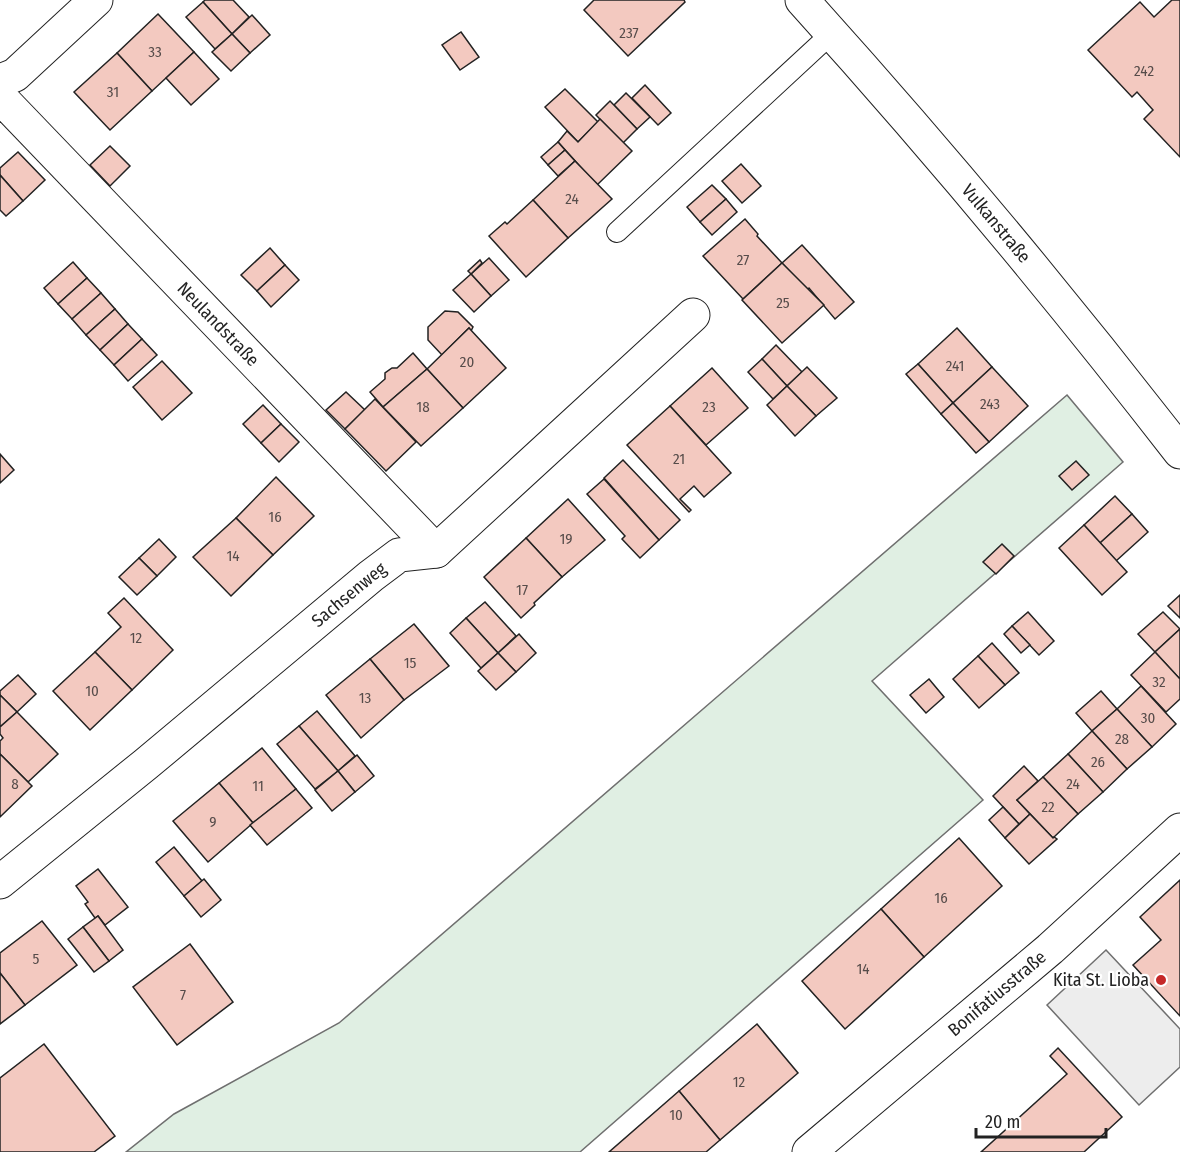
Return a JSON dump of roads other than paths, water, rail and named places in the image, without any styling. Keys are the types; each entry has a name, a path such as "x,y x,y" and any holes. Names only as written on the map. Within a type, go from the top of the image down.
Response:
{"street":[{"path":"0,81 15,75 96,0"},
{"name":"Vulkanstraße","path":"802,0 951,169 1121,376 1180,452"},
{"name":"Neulandstraße","path":"0,97 436,550"},
{"path":"436,550 693,315"},
{"name":"Sachsenweg","path":"0,882 146,764 371,576 399,555 436,550"},
{"name":"Bonifatiusstraße","path":"809,1152 1050,949 1180,830"}],"lane":[{"path":"617,232 832,33"}],"place":[{"name":"Kita St. Lioba","path":"1161,980"}]}
